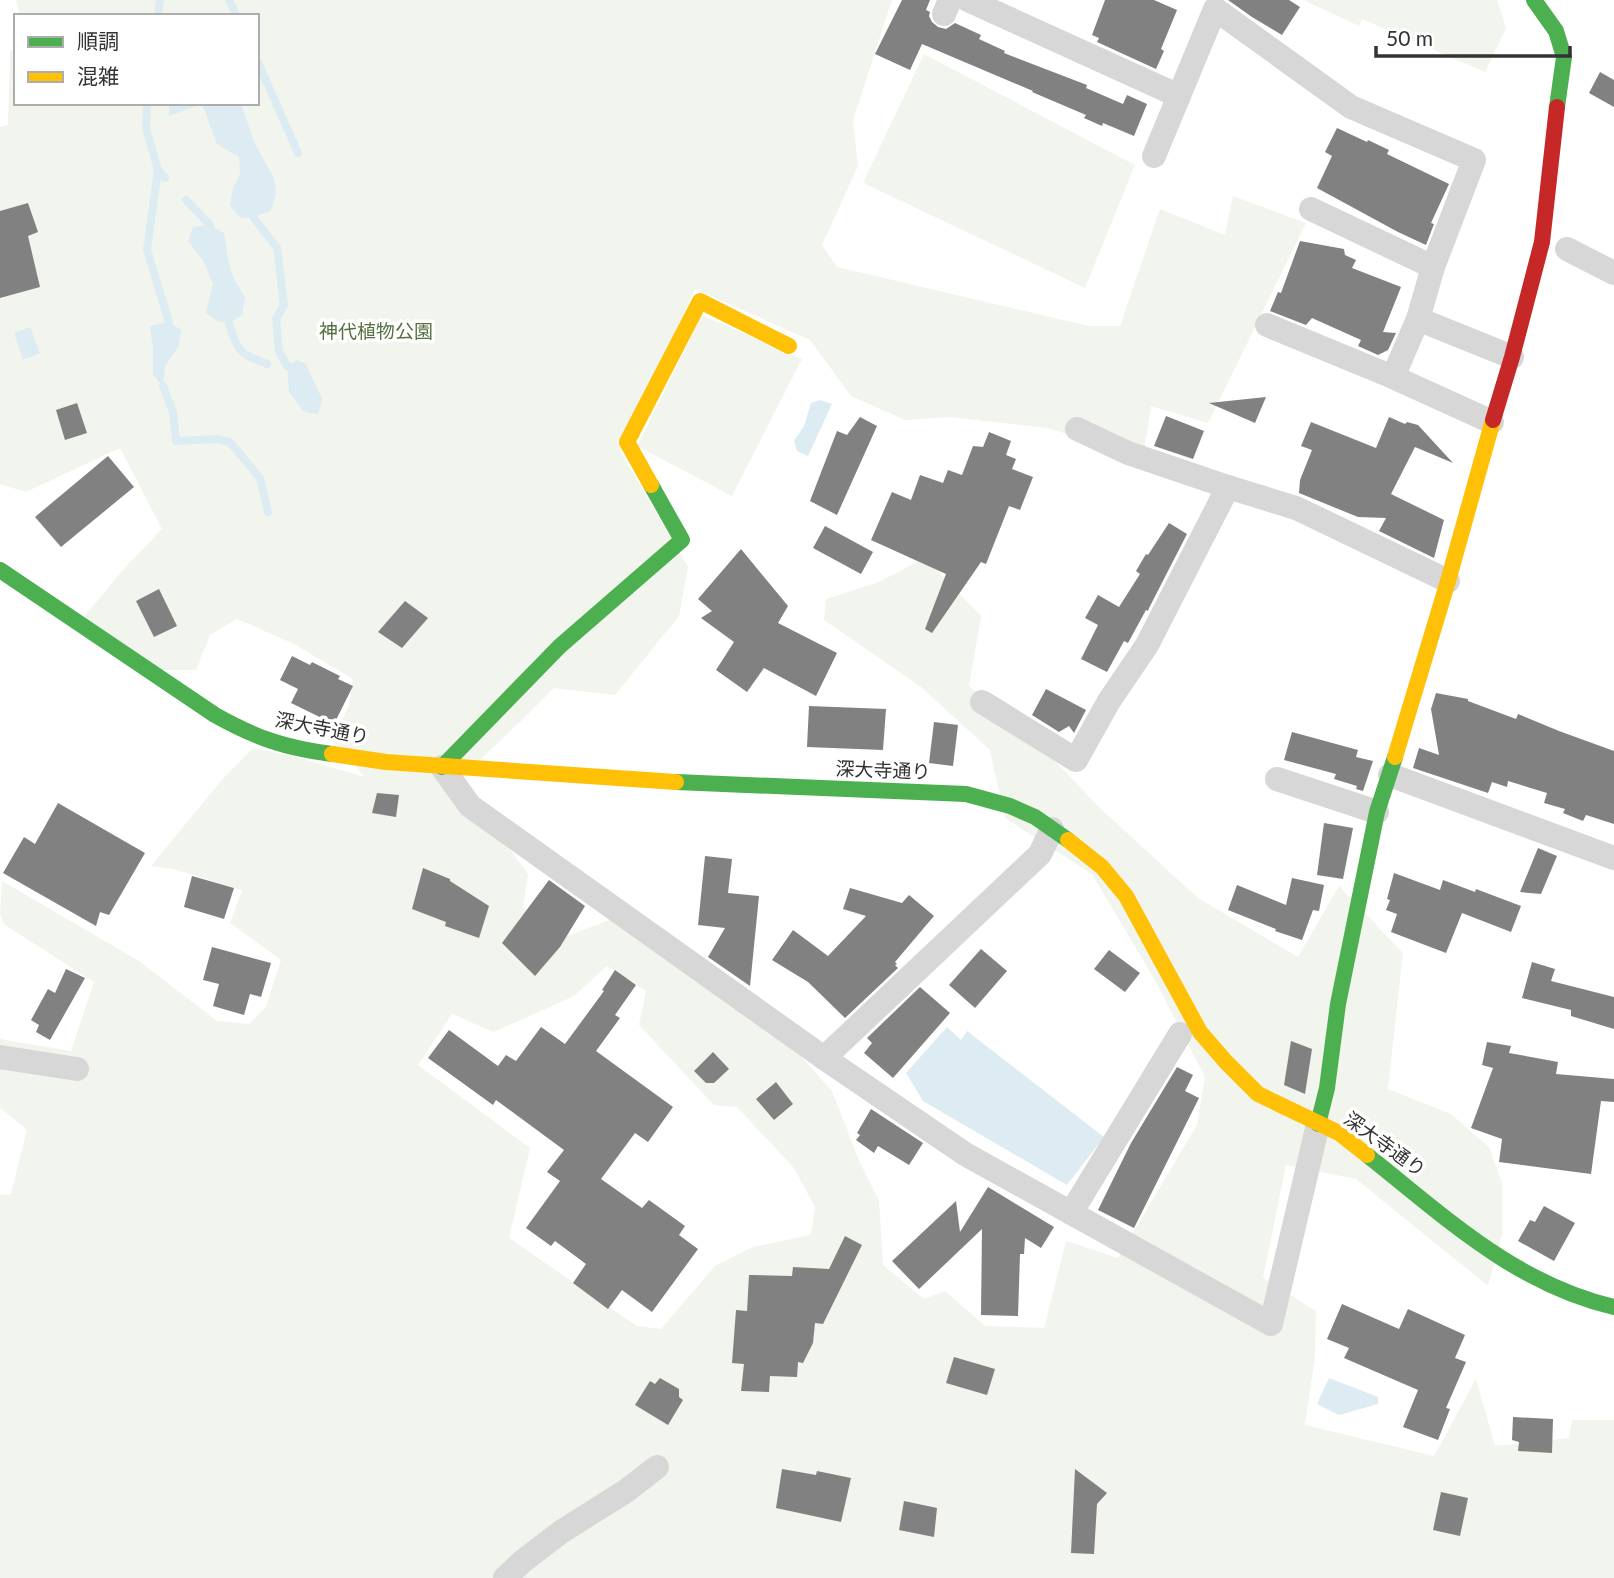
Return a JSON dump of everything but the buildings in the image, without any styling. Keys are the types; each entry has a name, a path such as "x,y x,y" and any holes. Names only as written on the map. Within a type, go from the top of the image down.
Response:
{"street":[{"path":"968,0 1179,96"},
{"path":"789,346 700,301 627,442 682,540 559,646 442,767 470,806 824,1058 965,1154 1271,1324 1327,1088 1338,1004 1377,812 1448,581 1542,242 1564,57 1556,31 1534,0"},
{"path":"1154,156 1179,96 1207,5 1351,107 1474,160 1433,267 1418,319 1393,377"},
{"path":"1311,209 1433,267"},
{"path":"1567,249 1614,273"},
{"path":"1418,319 1512,357"},
{"path":"1267,325 1393,377 1492,422"},
{"path":"1077,429 1128,453 1296,508 1448,581"},
{"path":"982,702 1076,760 1109,701 1147,645 1228,487"},
{"name":"深大寺通り","path":"0,570 215,715 246,732 284,746 386,762 442,767 659,781 966,794 1010,806 1035,817 1102,867 1126,896 1200,1031 1258,1094 1339,1133 1508,1264 1560,1291 1614,1307"},
{"path":"1390,775 1614,858"},
{"path":"1277,779 1377,812"},
{"path":"824,1058 1040,854 1052,829"},
{"path":"1071,1213 1180,1034"},
{"path":"0,1057 77,1069"},
{"path":"505,1578 561,1532 626,1491 657,1467"}],"green space":[{"name":"神代植物公園","path":"16,0 892,0 853,120 858,166 822,245 837,267 1089,326 1120,326 1160,209 1225,235 1233,196 1306,223 1208,423 1151,406 1143,458 1048,428 950,417 905,420 851,396 810,340 695,289 620,451 688,567 679,616 615,695 554,688 446,792 512,852 528,874 523,907 559,939 612,919 797,1052 832,1091 860,1163 879,1201 883,1265 924,1299 945,1291 985,1326 1044,1328 1066,1241 1118,1258 1197,1125 1205,1077 1156,982 1092,874 1005,818 990,750 921,687 824,620 826,599 879,582 925,558 981,616 969,686 1052,758 1101,809 1198,898 1298,957 1339,886 1403,953 1388,1089 1451,1114 1489,1147 1502,1183 1502,1234 1488,1286 1356,1179 1286,1165 1263,1278 1316,1311 1315,1357 1305,1425 1434,1456 1476,1379 1495,1446 1569,1438 1572,1420 1614,1420 1614,1578 0,1578 0,1195 11,1194 27,1130 0,1108 0,1039 71,1051 94,982 5,925 0,915 2,881 139,961 217,1021 249,1024 266,1007 281,960 230,923 242,890 173,869 151,866 220,782 253,748 365,777 333,742 349,705 353,679 294,644 237,619 210,635 196,670 161,670 83,618 121,572 162,529 120,448 26,492 0,484 0,127 8,125 10,51 14,50 14,105 259,105 259,14 20,14","holes":["607,966 646,991 639,1025 714,1105 737,1107 793,1167 815,1207 811,1235 753,1247 715,1266 661,1329 637,1326 509,1238 530,1148 418,1065 452,1014 494,1032 574,996"]},
{"path":"1303,0 1497,0 1506,28 1485,72 1362,19 1359,26"},
{"path":"924,54 1135,165 1085,288 863,183"},
{"path":"702,315 802,359 732,496 637,446"}],"shaded area":[{"path":"169,105 199,105 169,116"},
{"path":"202,105 241,105 276,185 270,211 241,218 230,206 233,188 240,174 239,157 217,144"},
{"path":"210,225 224,233 229,265 245,297 242,315 229,323 217,321 206,313 213,284 204,262 188,241 193,227"},
{"path":"169,322 181,330 179,346 165,366 163,386 153,375 150,326"},
{"path":"30,327 40,353 23,360 14,333"},
{"path":"297,360 306,364 322,399 318,414 304,412 289,392 287,366"},
{"path":"820,400 832,404 808,456 797,451 794,441 804,426 811,403"},
{"path":"947,1027 961,1040 967,1031 1104,1137 1067,1185 923,1101 906,1073"},
{"path":"1329,1378 1378,1397 1378,1404 1339,1415 1317,1404"}],"waterway":[{"path":"158,14 160,0"},
{"path":"229,0 236,14"},
{"path":"259,65 298,153"},
{"path":"147,105 146,128 158,170 165,178"},
{"path":"158,170 147,250 169,322"},
{"path":"186,200 210,225"},
{"path":"253,217 277,248 284,305 276,319 279,351 287,366"},
{"path":"229,323 241,351 267,364"},
{"path":"163,386 173,412 176,441 216,439 230,442 260,478 268,512"}],"traffic: fast":[{"path":"1534,0 1556,31 1564,57 1557,107"},
{"path":"442,767 560,646 682,540 651,485"},
{"path":"0,570 215,715 271,741 332,754"},
{"path":"1318,1124 1327,1088 1338,1004 1377,812 1395,757"},
{"path":"676,782 966,794 1010,806 1035,817 1068,840"},
{"path":"1367,1155 1453,1224 1513,1265 1544,1282 1614,1307"}],"traffic: slow":[{"path":"651,485 627,442 700,301 789,346"},
{"path":"1395,757 1493,420"},
{"path":"332,754 386,762 676,782"},
{"path":"1068,840 1102,867 1126,896 1200,1032 1226,1062 1258,1094 1339,1133 1367,1155"}],"traffic: jam":[{"path":"1493,420 1542,242 1557,107"}]}
